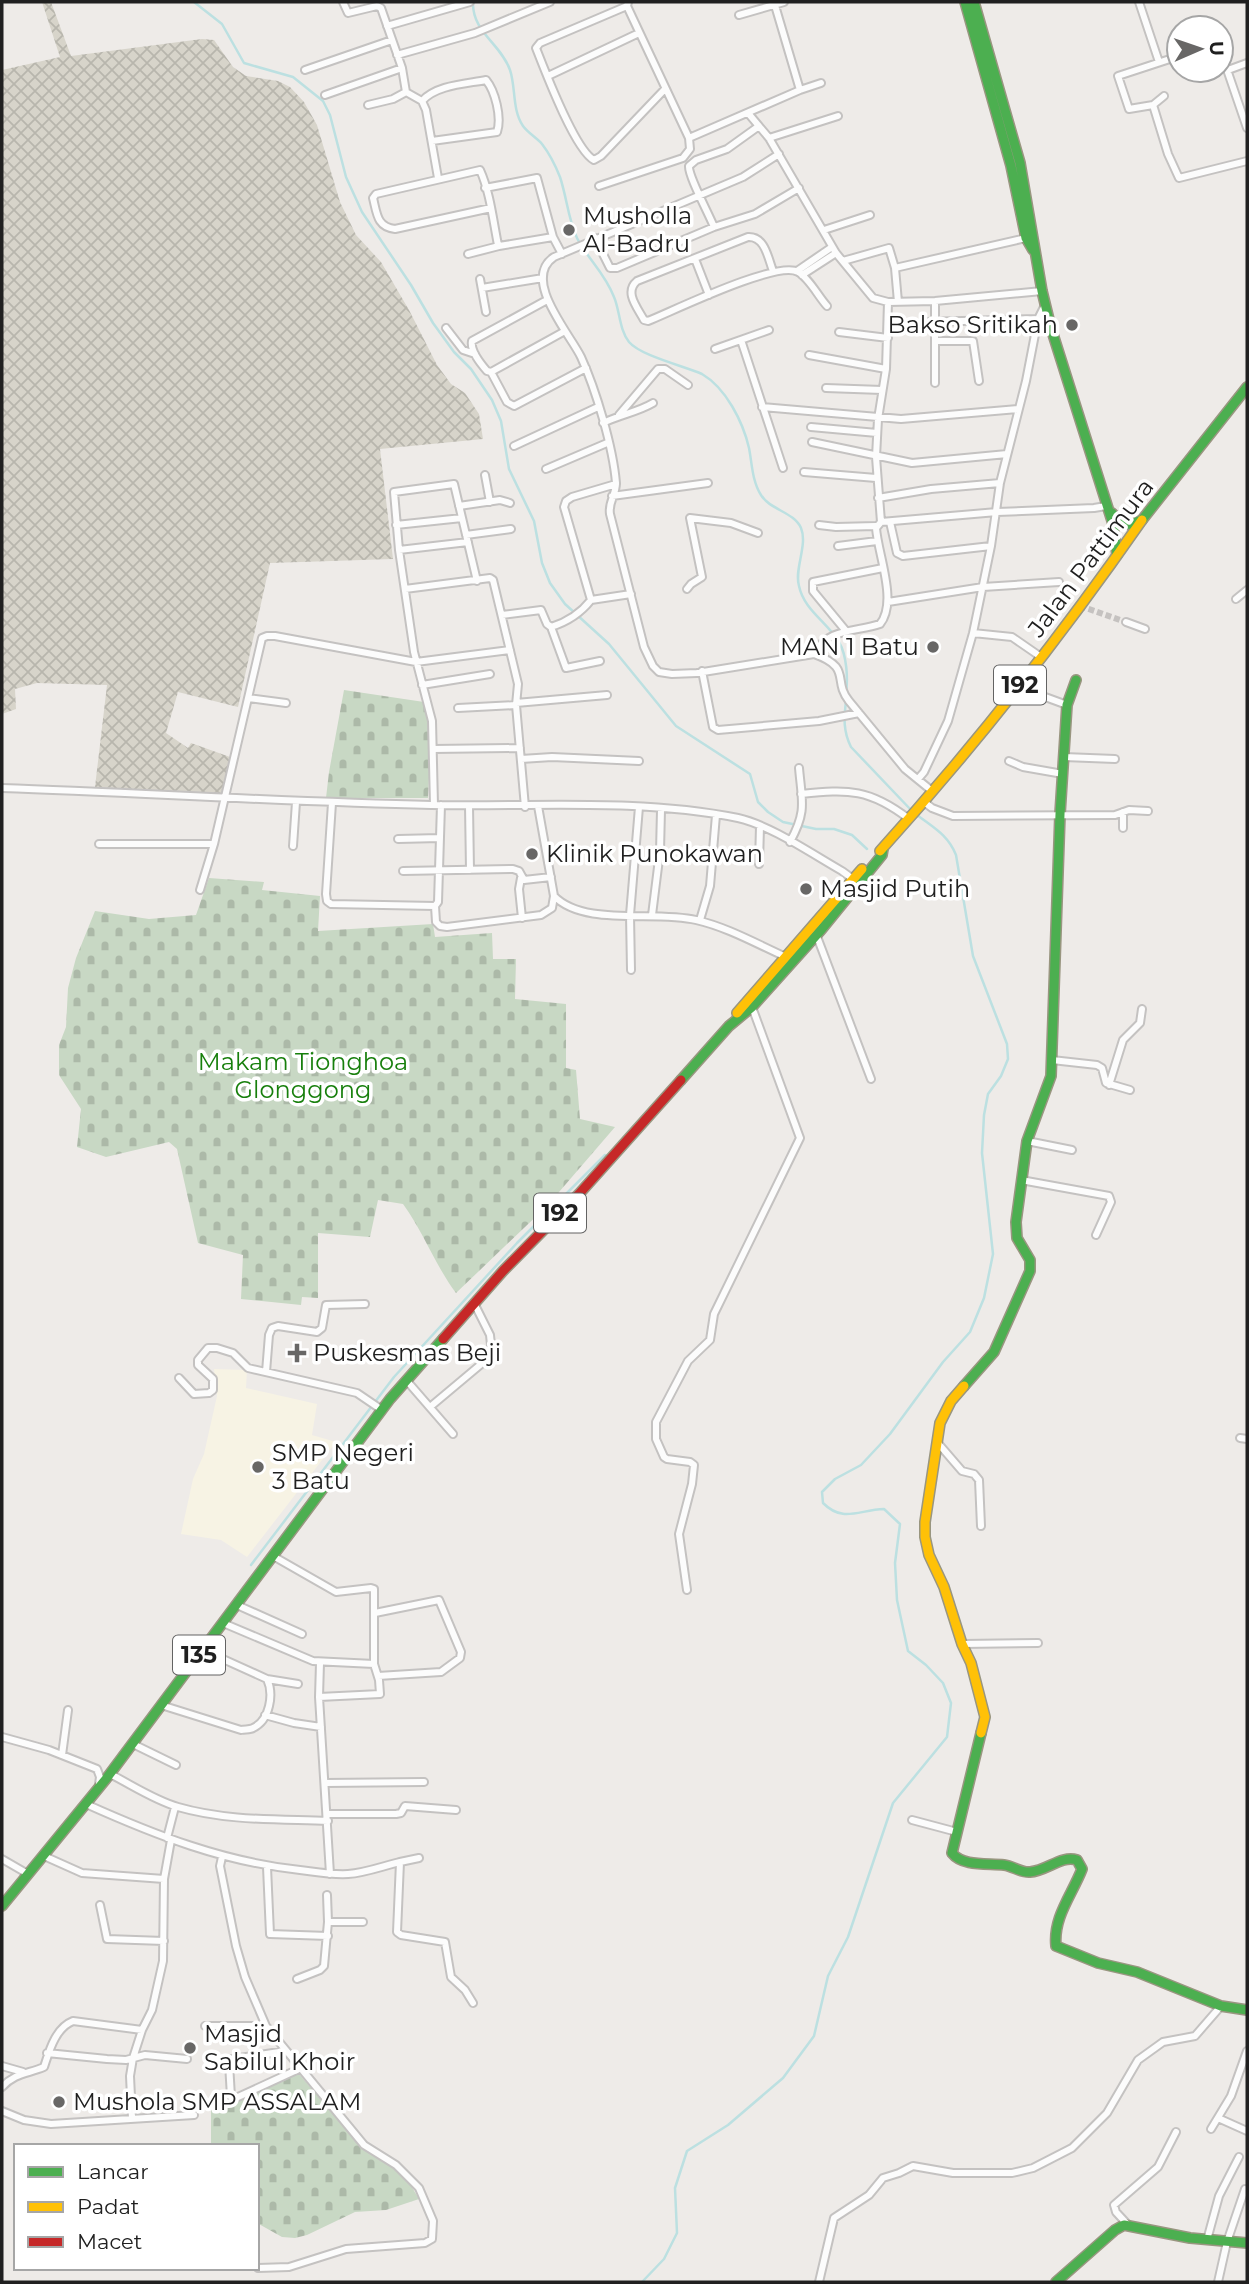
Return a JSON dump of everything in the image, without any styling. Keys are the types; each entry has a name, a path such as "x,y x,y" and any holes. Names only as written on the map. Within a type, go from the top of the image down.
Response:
{"main road":[{"path":"965,2 1015,165 1026,238 1035,253"},
{"path":"974,2 1033,230 1045,305 1113,524 1117,555"},
{"name":"Jalan Pattimura","path":"730,1026 732,1018 786,957 847,875 883,849 916,812 923,781 1017,687 1142,519 1245,393"},
{"path":"1106,506 1125,525 1134,525 1142,519"},
{"path":"1076,680 1068,705 1060,814 1052,1060 1047,1088 1027,1141 1021,1180 1017,1238 1030,1260 1030,1271 998,1346 951,1401 940,1423 925,1522 929,1555 944,1587 962,1644 971,1663 985,1717 952,1853 956,1858 975,1863 1007,1865 1027,1873 1046,1869 1062,1860 1077,1860 1082,1869 1055,1934 1056,1946 1098,1963 1137,1972 1221,2006 1247,2010"},
{"name":"Jalan Pattimura","path":"390,1399 474,1303 588,1184 730,1026 752,1007 882,855 883,849"},
{"name":"135","path":"2,1906 133,1744 273,1556 377,1406 390,1399"},
{"path":"1056,2282 1115,2230 1128,2225 1207,2240 1247,2243"}],"street":[{"path":"343,2 348,13 380,7 401,68 406,92 422,101 426,110 438,178"},
{"path":"387,26 470,2"},
{"path":"397,55 476,32 550,2"},
{"path":"739,15 784,2"},
{"path":"1139,2 1160,62"},
{"path":"774,3 800,90"},
{"path":"599,186 683,158 690,149 689,138 664,89 628,4 540,43 536,48 573,130 589,157 594,160 612,146 664,89"},
{"path":"548,76 639,33"},
{"path":"305,70 392,40"},
{"path":"1164,96 1153,105 1129,109 1117,78 1165,61"},
{"path":"325,95 401,68"},
{"path":"422,101 438,90 486,80 492,88 499,122 497,132 432,141"},
{"path":"689,138 728,119 821,83"},
{"path":"1233,84 1247,128"},
{"path":"368,105 393,99 406,92"},
{"path":"1153,105 1168,154 1180,178 1247,161"},
{"path":"748,113 769,138 834,250 873,298 888,302 935,301 1042,291"},
{"path":"769,138 838,116"},
{"path":"714,227 689,173 690,164 727,149 759,126"},
{"path":"779,154 743,177 581,244 549,260 543,278 547,300 586,368 603,423 616,484 608,506 644,647 659,672 672,674 702,671 814,654 836,667 842,677 846,698 905,769 923,781 948,721 973,633 991,546 1000,483 1026,381 1038,319 1045,305"},
{"path":"491,208 403,229 382,226 373,198 375,195 438,178 480,170 491,208 499,246"},
{"path":"485,188 537,178 553,237 562,254"},
{"path":"595,239 610,268 617,268 714,227 763,210 799,188"},
{"path":"824,230 870,215"},
{"path":"773,271 761,240 755,236 748,237 637,281 631,286 630,293 644,320 648,321 773,271 799,273 834,250"},
{"path":"468,254 553,237"},
{"path":"895,268 1026,238"},
{"path":"843,261 888,247 895,268 898,302"},
{"path":"695,259 709,295"},
{"path":"799,273 827,306"},
{"path":"482,288 543,278"},
{"path":"480,279 486,312"},
{"path":"547,300 472,341 475,354 487,371 491,372 507,402 514,406 586,368"},
{"path":"935,301 935,383"},
{"path":"814,654 825,639 846,631 880,624 888,602 877,541 876,457 878,419 886,369 888,302"},
{"path":"925,322 1038,319"},
{"path":"446,328 463,350 475,354"},
{"path":"715,349 769,330"},
{"path":"491,372 565,331"},
{"path":"839,332 888,338"},
{"path":"741,340 783,468"},
{"path":"935,341 973,341 979,381"},
{"path":"809,355 886,369"},
{"path":"619,415 658,369 665,369 688,385"},
{"path":"826,387 882,390"},
{"path":"603,423 619,415 644,409 653,403"},
{"path":"514,446 598,407"},
{"path":"762,407 878,419 1018,410"},
{"path":"811,427 877,433"},
{"path":"812,442 876,457 918,463 1007,454"},
{"path":"546,469 607,443"},
{"path":"804,472 876,478"},
{"path":"485,475 489,502"},
{"path":"477,581 456,486 453,483 394,492 399,550 416,662 432,721 440,838 438,902 435,906 436,922 440,926 522,918 547,913 552,908 554,896 538,806"},
{"path":"612,496 708,483"},
{"path":"878,498 931,489 1000,483"},
{"path":"591,600 564,507 566,501 572,497 616,484"},
{"path":"459,506 505,500 510,503"},
{"path":"819,525 836,527 997,512 1106,506"},
{"path":"687,589 702,577 690,518 731,523 758,533"},
{"path":"397,525 462,519"},
{"path":"891,522 897,553 903,556 991,546"},
{"path":"399,550 511,529"},
{"path":"838,546 877,541"},
{"path":"846,631 816,594 813,582 883,568"},
{"path":"405,589 490,578 493,580 518,684 516,704 525,807"},
{"path":"888,602 983,587 1059,582"},
{"path":"1236,599 1247,590"},
{"path":"551,627 569,621 591,600 631,594"},
{"path":"502,615 539,609 551,627 566,668 600,661"},
{"path":"1126,622 1145,629"},
{"path":"973,633 1012,638 1041,657"},
{"path":"200,890 214,844 262,638 267,636 416,662 510,650"},
{"path":"702,671 713,727 718,730 844,717 859,713"},
{"path":"422,685 491,674"},
{"path":"1017,687 1068,705"},
{"path":"458,708 607,695"},
{"path":"248,698 286,703"},
{"path":"433,749 520,748"},
{"path":"521,760 564,757 639,761"},
{"path":"1064,757 1115,759"},
{"path":"1010,761 1023,767 1063,774"},
{"path":"790,842 800,823 803,810 799,768"},
{"path":"2,788 296,802 639,807 738,818 760,826 847,875"},
{"path":"801,794 833,791 864,793 892,806 916,812 932,808 951,816 1115,815 1134,810 1148,811"},
{"path":"293,846 296,802"},
{"path":"332,803 326,894 328,903 435,906"},
{"path":"469,806 470,870"},
{"path":"631,970 630,915 639,807"},
{"path":"652,915 660,851 661,810"},
{"path":"1123,812 1124,828"},
{"path":"700,920 710,886 716,815"},
{"path":"759,864 760,826"},
{"path":"398,839 440,838"},
{"path":"99,844 214,844"},
{"path":"403,871 513,869 527,881 551,877"},
{"path":"522,878 519,888 522,918"},
{"path":"554,896 564,904 600,916 652,915 700,920 786,957"},
{"path":"816,934 871,1079"},
{"path":"687,1590 679,1534 694,1465 690,1462 667,1460 664,1457 656,1439 656,1422 688,1361 710,1340 714,1314 800,1138 752,1007"},
{"path":"1109,1085 1123,1040 1140,1023 1142,1009"},
{"path":"1052,1060 1101,1067 1106,1083 1130,1090"},
{"path":"1027,1141 1072,1150"},
{"path":"1021,1180 1108,1196 1111,1202 1096,1235"},
{"path":"430,1407 492,1355 490,1335 474,1303"},
{"path":"266,1372 269,1335 275,1326 317,1332 322,1328 326,1305 365,1304"},
{"path":"179,1378 194,1394 213,1390 213,1379 198,1362 199,1357 211,1348 233,1353 248,1368 348,1390 377,1406"},
{"path":"407,1381 453,1434"},
{"path":"936,1441 962,1471 974,1474 979,1480 981,1526"},
{"path":"273,1556 336,1592 373,1588 374,1664 379,1676 380,1692 378,1696 319,1697"},
{"path":"375,1613 439,1600 461,1652 460,1658 441,1672 379,1676"},
{"path":"237,1605 302,1634"},
{"path":"223,1623 320,1663 374,1664"},
{"path":"962,1644 1038,1643"},
{"path":"203,1650 267,1679 298,1684"},
{"path":"320,1663 319,1697 330,1874"},
{"path":"161,1705 241,1730 253,1728 265,1715 271,1697 271,1686 267,1679"},
{"path":"62,1755 68,1710"},
{"path":"265,1715 321,1727"},
{"path":"2,1737 97,1769 100,1777 98,1789"},
{"path":"133,1744 176,1765"},
{"path":"110,1774 175,1807 227,1816 327,1818 396,1814 401,1813 405,1806 456,1810"},
{"path":"325,1783 424,1782"},
{"path":"86,1804 169,1839 222,1857 267,1867 330,1874 354,1873 419,1858"},
{"path":"132,2118 130,2076 133,2058 155,2001 163,1961 164,1880 175,1807"},
{"path":"912,1820 957,1832"},
{"path":"44,1856 82,1873 164,1880"},
{"path":"222,1857 220,1866 236,1945 245,1977 266,2026 364,2145 396,2165 419,2188 433,2221 434,2234 429,2242 346,2249 289,2267 259,2268"},
{"path":"2,1859 28,1874"},
{"path":"400,1862 397,1932 401,1935 445,1942 451,1977 465,1990 473,2003"},
{"path":"267,1867 270,1934 328,1936"},
{"path":"296,1979 323,1969 328,1936 327,1895"},
{"path":"100,1905 107,1939 164,1941"},
{"path":"328,1922 363,1922"},
{"path":"819,2282 834,2218 869,2195 883,2178 917,2165 953,2173 977,2174 1012,2173 1033,2168 1077,2144 1107,2113 1138,2060 1163,2042 1195,2036 1221,2006"},
{"path":"2,2087 10,2078 44,2067 47,2053 66,2024 73,2021 142,2029"},
{"path":"205,2026 266,2026"},
{"path":"286,2051 230,2060 231,2097 238,2097 301,2068"},
{"path":"1211,2129 1237,2082 1247,2051"},
{"path":"47,2053 107,2059 145,2055 187,2059"},
{"path":"2,2066 23,2072"},
{"path":"2,2111 24,2120 51,2124 194,2115"},
{"path":"1218,2118 1247,2132"},
{"path":"1128,2225 1116,2212 1114,2205 1158,2167 1176,2132"},
{"path":"1207,2240 1219,2196 1239,2157"},
{"path":"1218,2282 1227,2242 1245,2189"}],"shaded area":[{"path":"42,2 51,2 71,56 202,39 214,40 233,67 246,76 278,81 290,87 304,102 317,125 340,202 356,235 381,262 437,365 451,384 465,393 479,414 483,439 380,449 393,559 270,563 238,707 178,692 166,733 188,748 191,743 230,757 222,794 95,787 107,685 37,683 15,689 16,709 2,714 2,70 60,57"},
{"name":"SMP Negeri 3 Batu","path":"214,1369 247,1370 246,1388 317,1404 312,1435 336,1442 247,1557 221,1540 181,1534 193,1479 204,1454 217,1396"}],"green space":[{"path":"344,690 424,702 431,736 428,798 326,798"},
{"name":"Makam Tionghoa Glonggong","path":"209,878 264,882 262,890 320,896 318,931 433,924 435,937 492,933 493,959 516,959 515,999 566,1004 566,1068 576,1070 580,1119 615,1127 547,1206 456,1293 403,1204 378,1200 370,1237 318,1233 318,1298 302,1297 301,1305 241,1299 243,1255 198,1243 177,1149 169,1142 106,1157 77,1147 81,1109 59,1075 59,1045 66,1027 68,988 76,958 95,911 149,919 196,915"},
{"path":"292,2073 299,2074 361,2147 397,2170 419,2199 386,2210 355,2212 307,2235 282,2237 259,2224 259,2144 211,2144 211,2111 215,2106"}],"waterway":[{"path":"194,2 222,24 244,63 293,77 323,101 330,115 346,177 362,212 433,323 454,352 471,369 492,400 501,421 509,469 534,521 542,563 550,583 565,604 609,644 676,726 750,774 758,802 768,812 783,822 816,829 834,829 852,835 867,849"},
{"path":"473,2 477,22 510,70 520,120 550,156 562,185 574,231 610,288 621,326 629,342 643,352 702,374 719,388 742,427 758,490 765,500 793,518 801,528 803,542 798,572 799,586 806,602 842,648 846,667 846,694"},
{"path":"846,701 845,724 851,747 912,811"},
{"path":"642,2282 664,2259 677,2233 675,2188 687,2151 728,2125 783,2078 814,2036 828,1976 848,1937 893,1803 947,1737 951,1703 943,1683 908,1651 897,1600 895,1563 900,1524 884,1509 851,1514 837,1513 823,1503 822,1492 835,1479 861,1465 890,1434 943,1362 970,1332 984,1298 993,1254 982,1153 984,1115 988,1094 1001,1076 1008,1059 1007,1044 973,956 956,855 945,837 917,815"},
{"path":"251,1565 394,1377 517,1243 605,1155"}],"tunnel":[{"path":"1080,606 1126,622"}],"traffic: fast":[{"path":"965,2 1011,166 1026,238 1033,250"},
{"path":"974,2 1020,163 1051,328 1113,524 1117,555"},
{"path":"1142,520 1247,387"},
{"path":"1112,513 1124,523 1139,521"},
{"path":"964,1386 994,1352 1030,1271 1030,1260 1017,1238 1016,1222 1027,1141 1051,1076 1060,814 1067,705 1076,680"},
{"path":"681,1080 821,930 882,855 883,849"},
{"path":"2,1906 106,1779 390,1399 443,1339"},
{"path":"981,1733 952,1853 963,1861 1004,1865 1027,1872 1065,1860 1077,1860 1082,1869 1060,1916 1056,1946 1098,1963 1137,1972 1221,2006 1247,2010"},
{"path":"1056,2282 1124,2225 1190,2238 1247,2243"}],"traffic: slow":[{"path":"880,851 1016,690 1081,606 1142,520"},
{"path":"737,1013 862,869"},
{"path":"964,1386 951,1401 940,1423 925,1537 929,1555 944,1587 962,1644 971,1663 985,1717 981,1733"}],"traffic: jam":[{"path":"443,1339 681,1080"}],"place":[{"name":"Musholla Al-Badru","path":"569,230"},
{"name":"Bakso Sritikah","path":"1072,325"},
{"name":"MAN 1 Batu","path":"933,647"},
{"name":"Klinik Punokawan","path":"532,854"},
{"name":"Masjid Putih","path":"806,889"},
{"name":"Puskesmas Beji","path":"297,1353"},
{"name":"SMP Negeri 3 Batu","path":"258,1467"},
{"name":"Masjid Sabilul Khoir","path":"190,2048"},
{"name":"Mushola SMP ASSALAM","path":"59,2102"}]}
